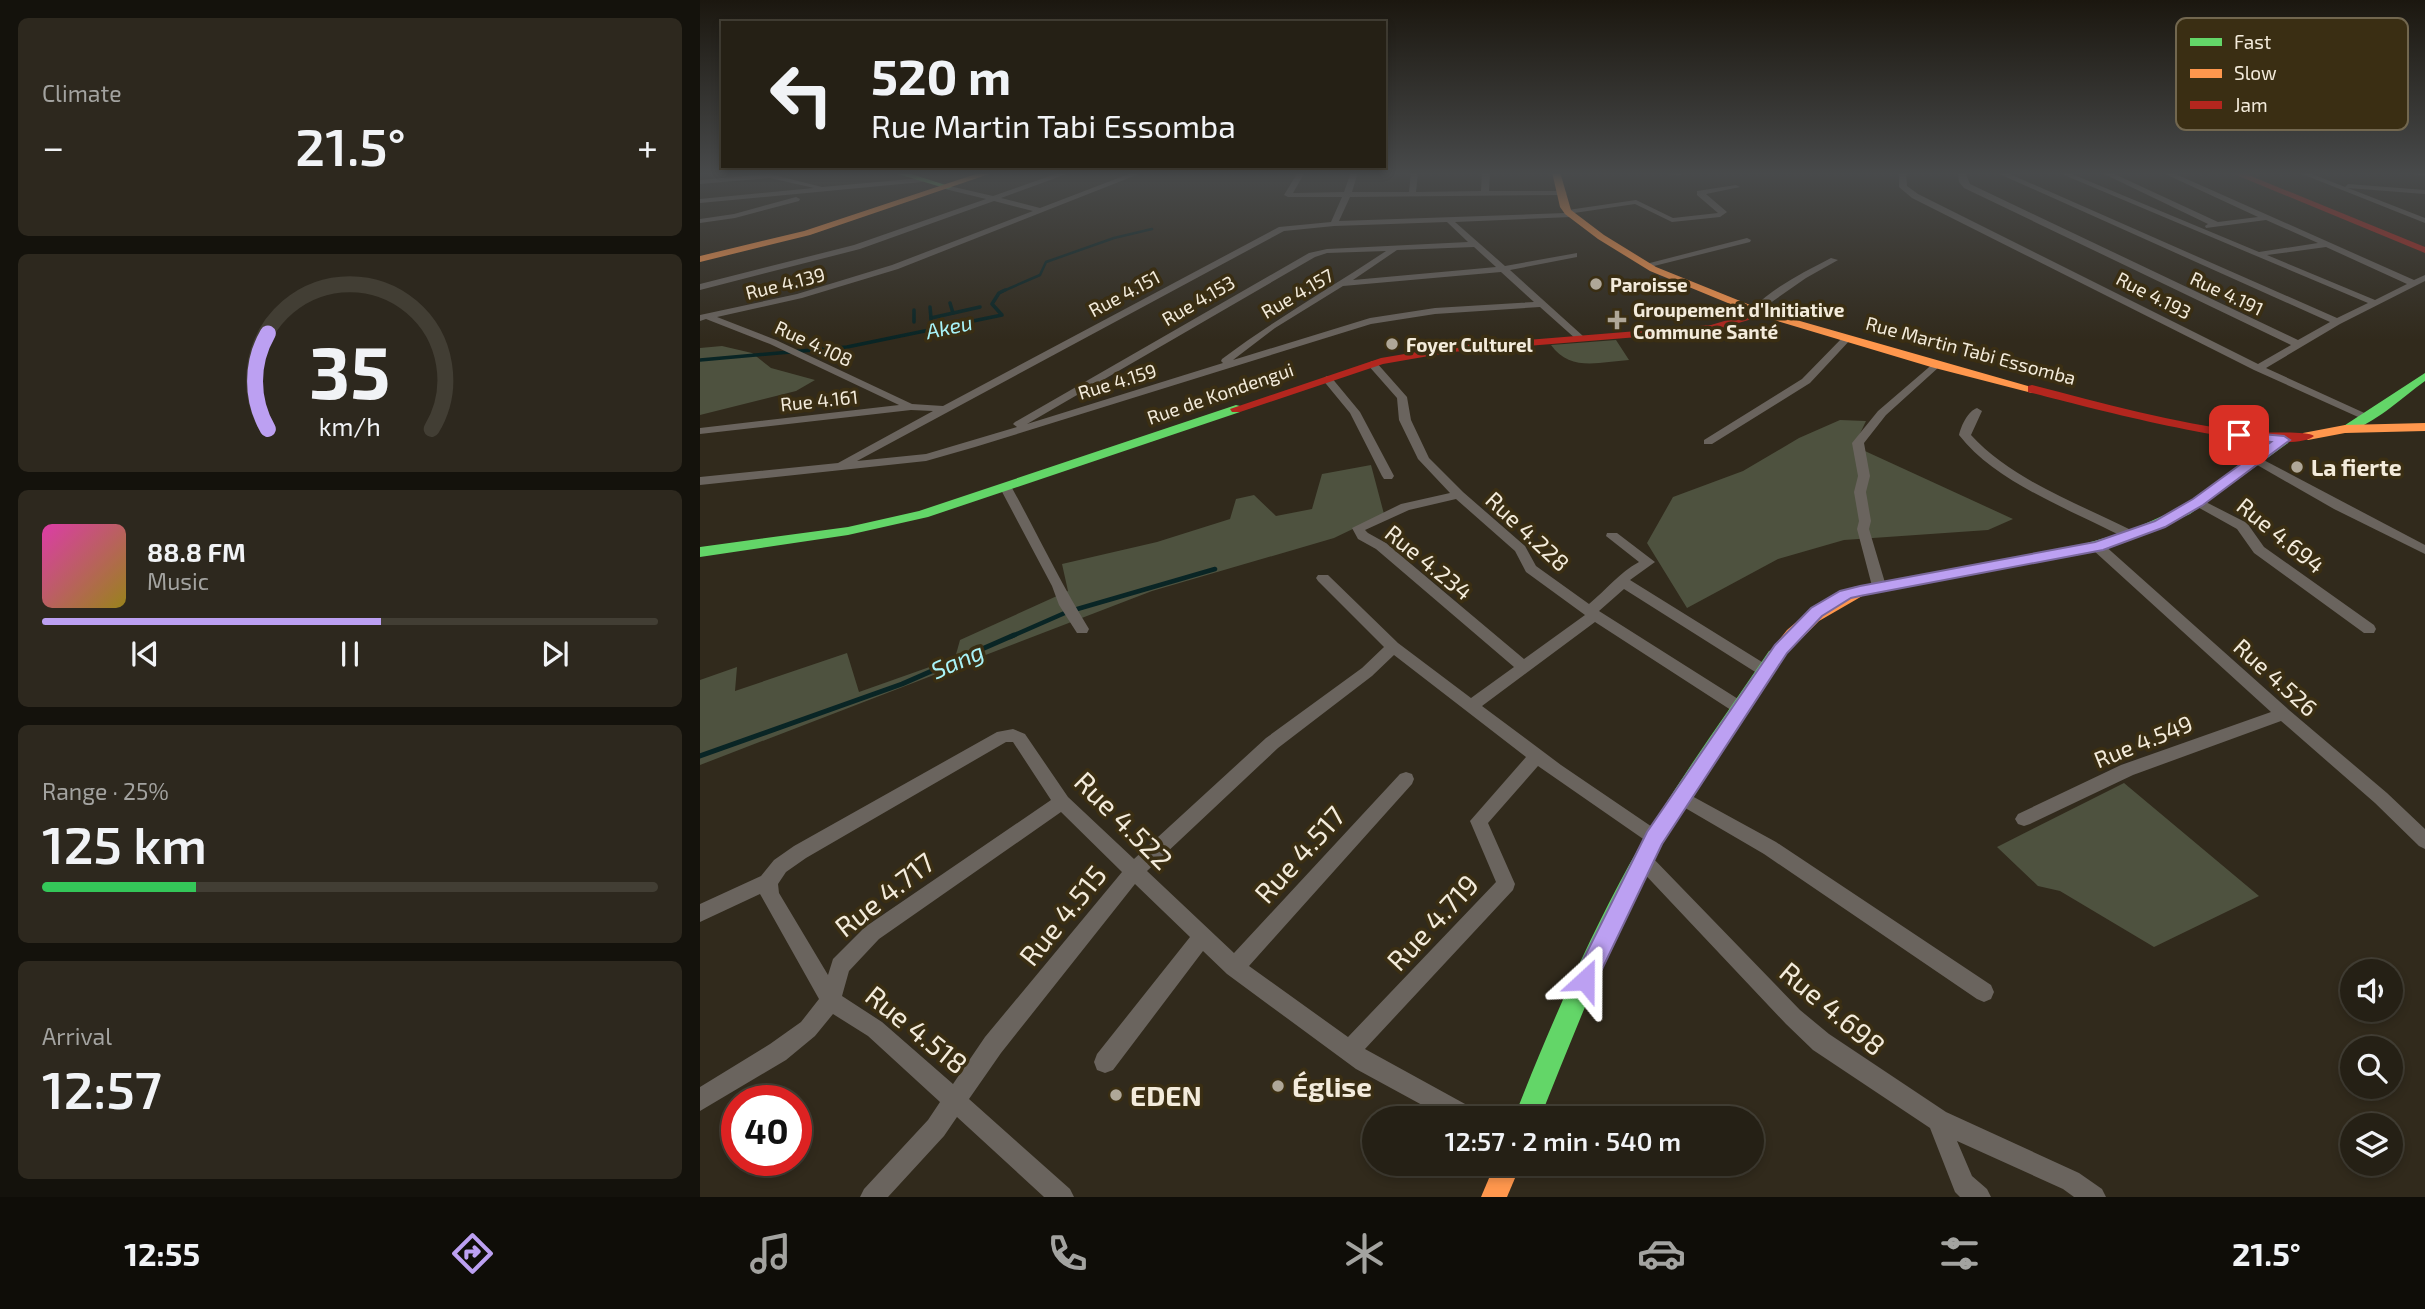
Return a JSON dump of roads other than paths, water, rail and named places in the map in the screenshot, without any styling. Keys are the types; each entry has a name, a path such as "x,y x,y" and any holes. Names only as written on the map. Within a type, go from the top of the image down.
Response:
{"main road":[{"path":"700,259 823,228"},
{"name":"Rue Martin Tabi Essomba","path":"1589,228 1646,265 1699,289 1762,313 1935,365 2110,409 2224,433 2284,440 2345,429"},
{"path":"2371,228 2425,250"},
{"name":"Rue de Kondengui","path":"700,552 885,524 952,506 1372,364 1452,349 1712,328 1762,313"},
{"path":"2345,429 2367,418 2425,376"},
{"path":"2345,429 2425,427"},
{"path":"1532,1106 1595,957 1655,838 1765,671 1798,629 1822,608 1846,595 1879,586 2098,547 2170,520 2284,440"},
{"path":"1494,1197 1503,1176"}],"street":[{"path":"700,288 857,247 912,228"},
{"name":"Rue 4.139","path":"703,317 839,285 996,228"},
{"name":"Rue 4.151","path":"838,466 1270,233 1290,228"},
{"path":"1458,228 1580,338"},
{"name":"Rue 4.193","path":"1979,228 2258,368 2367,418"},
{"name":"Rue 4.191","path":"2053,228 2298,344"},
{"path":"2124,228 2337,322"},
{"path":"2194,228 2375,303"},
{"path":"2289,228 2413,283"},
{"path":"1646,265 1746,240"},
{"name":"Rue 4.153","path":"996,437 1304,258 1327,251 1395,250 1476,244"},
{"path":"2258,254 2326,245"},
{"path":"1341,284 1395,250"},
{"name":"Rue 4.157","path":"1216,368 1272,327 1341,284 1503,269 1574,255"},
{"path":"1762,313 1758,308 1763,304 1803,276 1834,260"},
{"path":"2258,368 2337,322 2425,278"},
{"name":"Rue 4.159","path":"700,481 926,457 1370,321 1435,311 1541,304"},
{"name":"Rue 4.108","path":"703,317 773,342 911,407"},
{"path":"1708,442 1789,393 1806,380 1847,338"},
{"name":"Rue 4.228","path":"1372,364 1402,397 1405,420 1424,458 1459,495 1520,549 1531,569 1593,613 1740,708"},
{"path":"1879,586 1863,529 1866,521 1860,492 1864,477 1858,443 1882,413 1935,365"},
{"path":"1327,379 1355,412 1388,476"},
{"name":"Rue 4.161","path":"700,431 911,407 942,409"},
{"path":"1978,411 1966,429 1965,436 1978,450 2013,474 2130,535"},
{"path":"2256,460 2425,550"},
{"path":"1006,488 1059,586 1066,605 1082,629"},
{"name":"Rue 4.234","path":"1459,495 1405,507 1358,528 1363,536 1381,546 1525,668"},
{"name":"Rue 4.694","path":"2198,502 2242,526 2259,550 2369,629"},
{"path":"1471,706 1525,668 1593,613 1627,574 1648,562 1612,536"},
{"name":"Rue 4.526","path":"2098,547 2283,715 2424,838"},
{"path":"1323,578 1394,647 1537,756 1655,838"},
{"path":"1622,581 1765,671"},
{"name":"Rue 4.515","path":"872,1197 914,1155 957,1100 1000,1035 1134,871 1264,750 1367,672 1394,647"},
{"name":"Rue 4.549","path":"2024,819 2127,770 2283,715"},
{"name":"Rue 4.522","path":"700,913 768,882 780,866 800,852 1003,736 1013,735 1019,738 1062,802 1234,968 1349,1051 1444,1106"},
{"name":"Rue 4.719","path":"1349,1051 1506,884 1479,821 1537,756"},
{"name":"Rue 4.517","path":"1234,968 1406,779"},
{"path":"1681,797 1770,848 1984,992"},
{"name":"Rue 4.717","path":"700,1100 778,1052 807,1029 831,1000 840,967 872,933 1062,802"},
{"name":"Rue 4.698","path":"1643,860 1821,1042 1938,1120 2071,1181 2094,1197"},
{"name":"Rue 4.518","path":"768,882 770,895 831,1000 875,1029 1062,1197"},
{"path":"1105,1062 1202,937"},
{"path":"1938,1120 1964,1184 1979,1197"}],"waterway":[{"name":"Akeu","path":"1001,292 1040,275 1046,262 1114,238 1152,229"},
{"name":"Akeu","path":"1001,292 1005,290"},
{"name":"Akeu","path":"700,360 847,347 1002,315 992,304 1001,292"},
{"path":"950,303 953,313"},
{"path":"930,307 931,318"},
{"path":"931,318 980,307"},
{"path":"914,310 914,322"},
{"path":"931,318 932,327"},
{"name":"Sang","path":"1010,637 1067,612 1215,569"},
{"name":"Sang","path":"700,756 902,684 1014,635"}],"place":[{"name":"Paroisse","path":"1596,284"},
{"name":"Groupement d'Initiative Commune Santé","path":"1617,320"},
{"name":"Foyer Culturel","path":"1392,344"},
{"name":"La fierte","path":"2297,467"},
{"name":"Église","path":"1278,1086"},
{"name":"EDEN","path":"1116,1095"}]}
